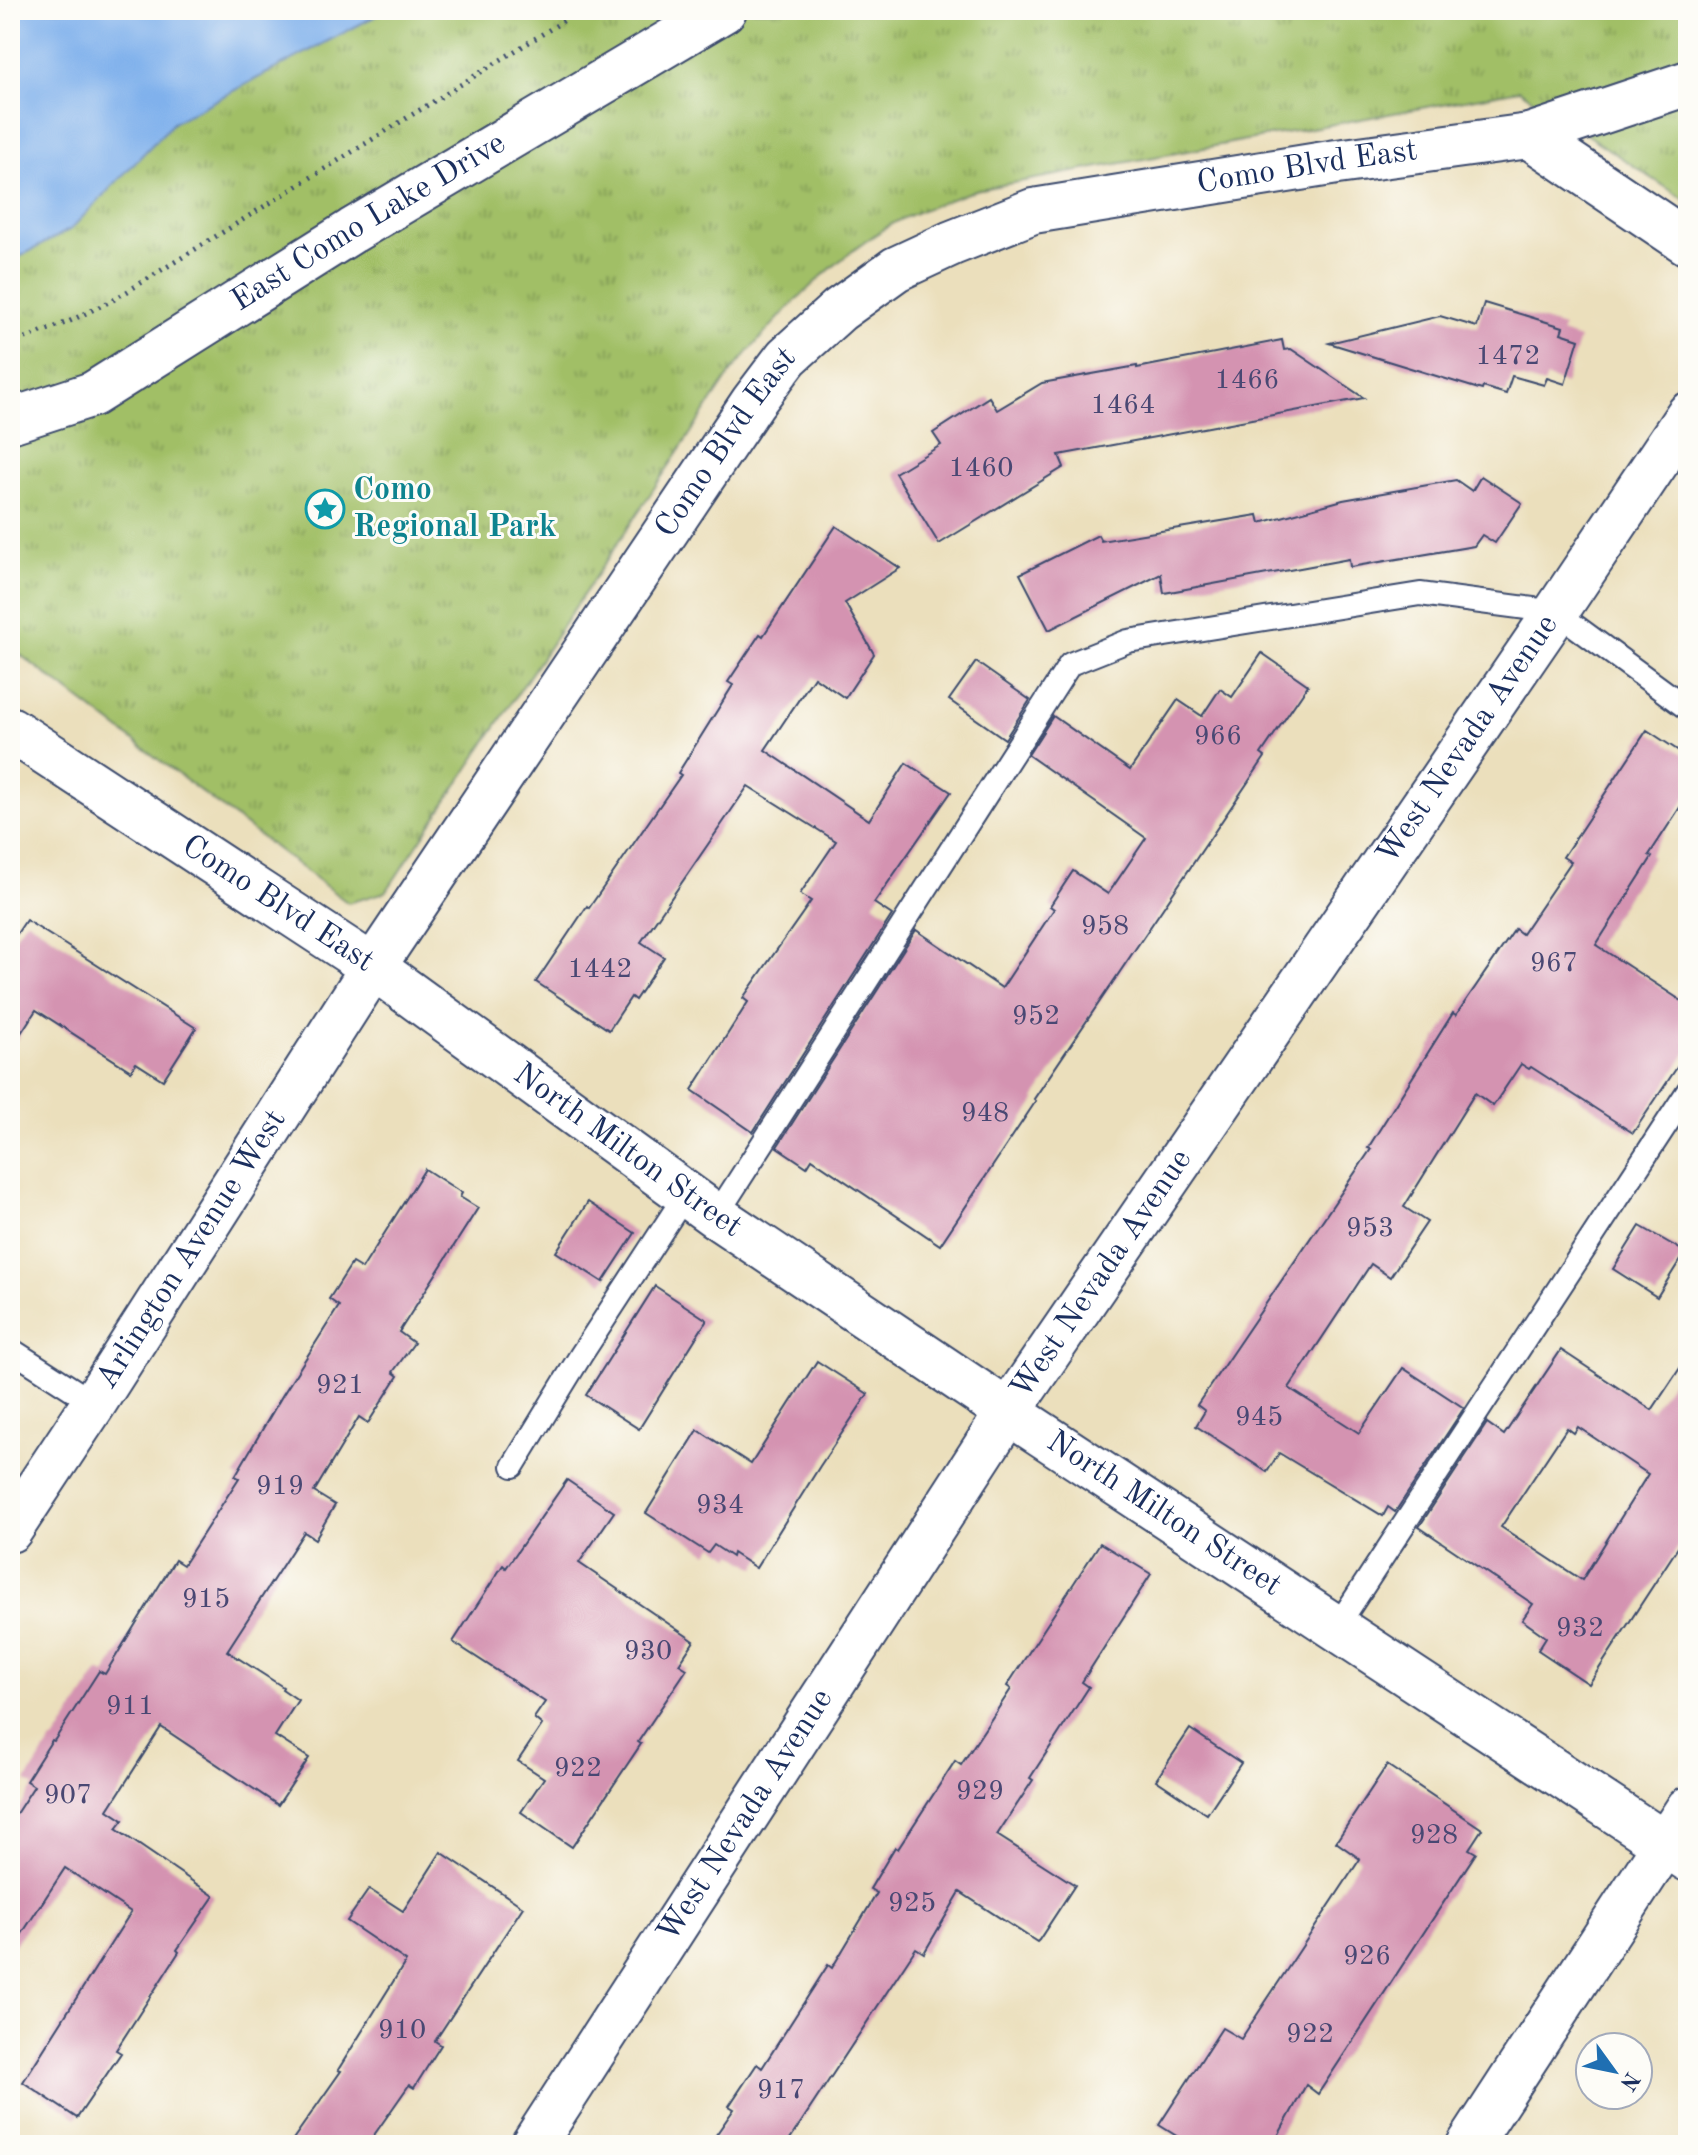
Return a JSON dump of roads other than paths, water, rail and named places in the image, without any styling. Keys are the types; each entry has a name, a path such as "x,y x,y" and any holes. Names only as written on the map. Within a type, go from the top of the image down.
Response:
{"street":[{"name":"East Como Lake Drive","path":"10,421 93,394 352,231 724,10"},
{"name":"Como Blvd East","path":"10,729 373,967 753,402 787,357 839,310 896,269 1033,211 1337,162 1529,136 1688,83"},
{"path":"1529,136 1688,243"},
{"name":"West Nevada Avenue","path":"533,2145 1008,1412 1688,415"},
{"name":"North Milton Street","path":"373,967 701,1205 1008,1412 1336,1628 1680,1837"},
{"name":"Arlington Avenue West","path":"10,1530 373,967"},
{"path":"1469,2145 1680,1837"}],"lane":[{"path":"513,1466 581,1355 701,1205 1070,664 1128,641 1420,594 1556,612 1688,709"},
{"path":"1336,1628 1688,1091"},
{"path":"10,1349 94,1403"}],"water":[{"path":"10,10 387,10 174,122 71,229 10,262"}],"place":[{"name":"Como Regional Park","path":"325,509"}]}
